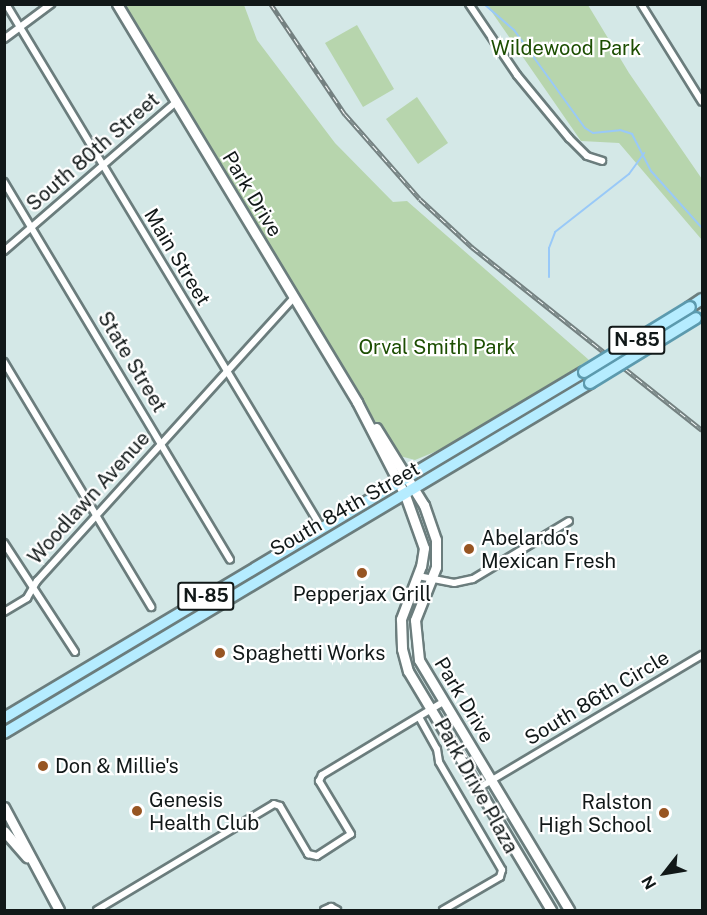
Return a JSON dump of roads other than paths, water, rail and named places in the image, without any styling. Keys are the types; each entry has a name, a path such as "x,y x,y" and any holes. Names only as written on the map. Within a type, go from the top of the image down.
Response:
{"main road":[{"name":"South 84th Street","path":"4,718 584,372 702,299"},
{"name":"South 84th Street","path":"4,733 416,489 699,316"}],"street":[{"name":"Main Street","path":"6,4 321,527"},
{"path":"4,39 51,4"},
{"name":"Park Drive","path":"117,4 404,480 416,489 436,540 431,580 415,620 414,636 419,660 569,910"},
{"path":"469,4 517,75 562,130 587,156 602,161"},
{"path":"641,4 702,102"},
{"name":"South 80th Street","path":"4,251 176,102"},
{"name":"State Street","path":"4,182 230,559"},
{"name":"Woodlawn Avenue","path":"4,612 27,598 32,589 96,515 294,298"},
{"path":"4,362 151,607"},
{"name":"Park Drive","path":"404,480 405,495 424,548 418,576 403,611 400,638 408,671 551,910"},
{"path":"418,576 431,580 460,583 473,579 569,522"},
{"path":"4,543 75,652"},
{"name":"South 86th Circle","path":"477,789 702,655"},
{"path":"97,910 277,804 312,857 351,834 319,778 443,702"},
{"name":"Park Drive Plaza","path":"419,717 437,749 439,762 502,872 443,910"},
{"path":"4,807 29,859 59,910"},
{"path":"4,831 29,859"},
{"path":"324,910 335,909"}],"waterway":[{"path":"484,4 514,30 585,128 593,133 620,130 632,134 651,171 702,228"},
{"path":"549,277 549,248 555,232 629,174 644,153"}],"railway":[{"path":"271,4 345,114 420,199 472,247 702,430"}],"place":[{"name":"Abelardo's Mexican Fresh","path":"469,549"},
{"name":"Pepperjax Grill","path":"362,573"},
{"name":"Spaghetti Works","path":"220,653"},
{"name":"Don & Millie's","path":"43,766"},
{"name":"Genesis Health Club","path":"137,811"},
{"name":"Ralston High School","path":"664,813"}],"park label":[{"name":"Wildewood Park","path":"566,48"},
{"name":"Orval Smith Park","path":"437,347"}]}
